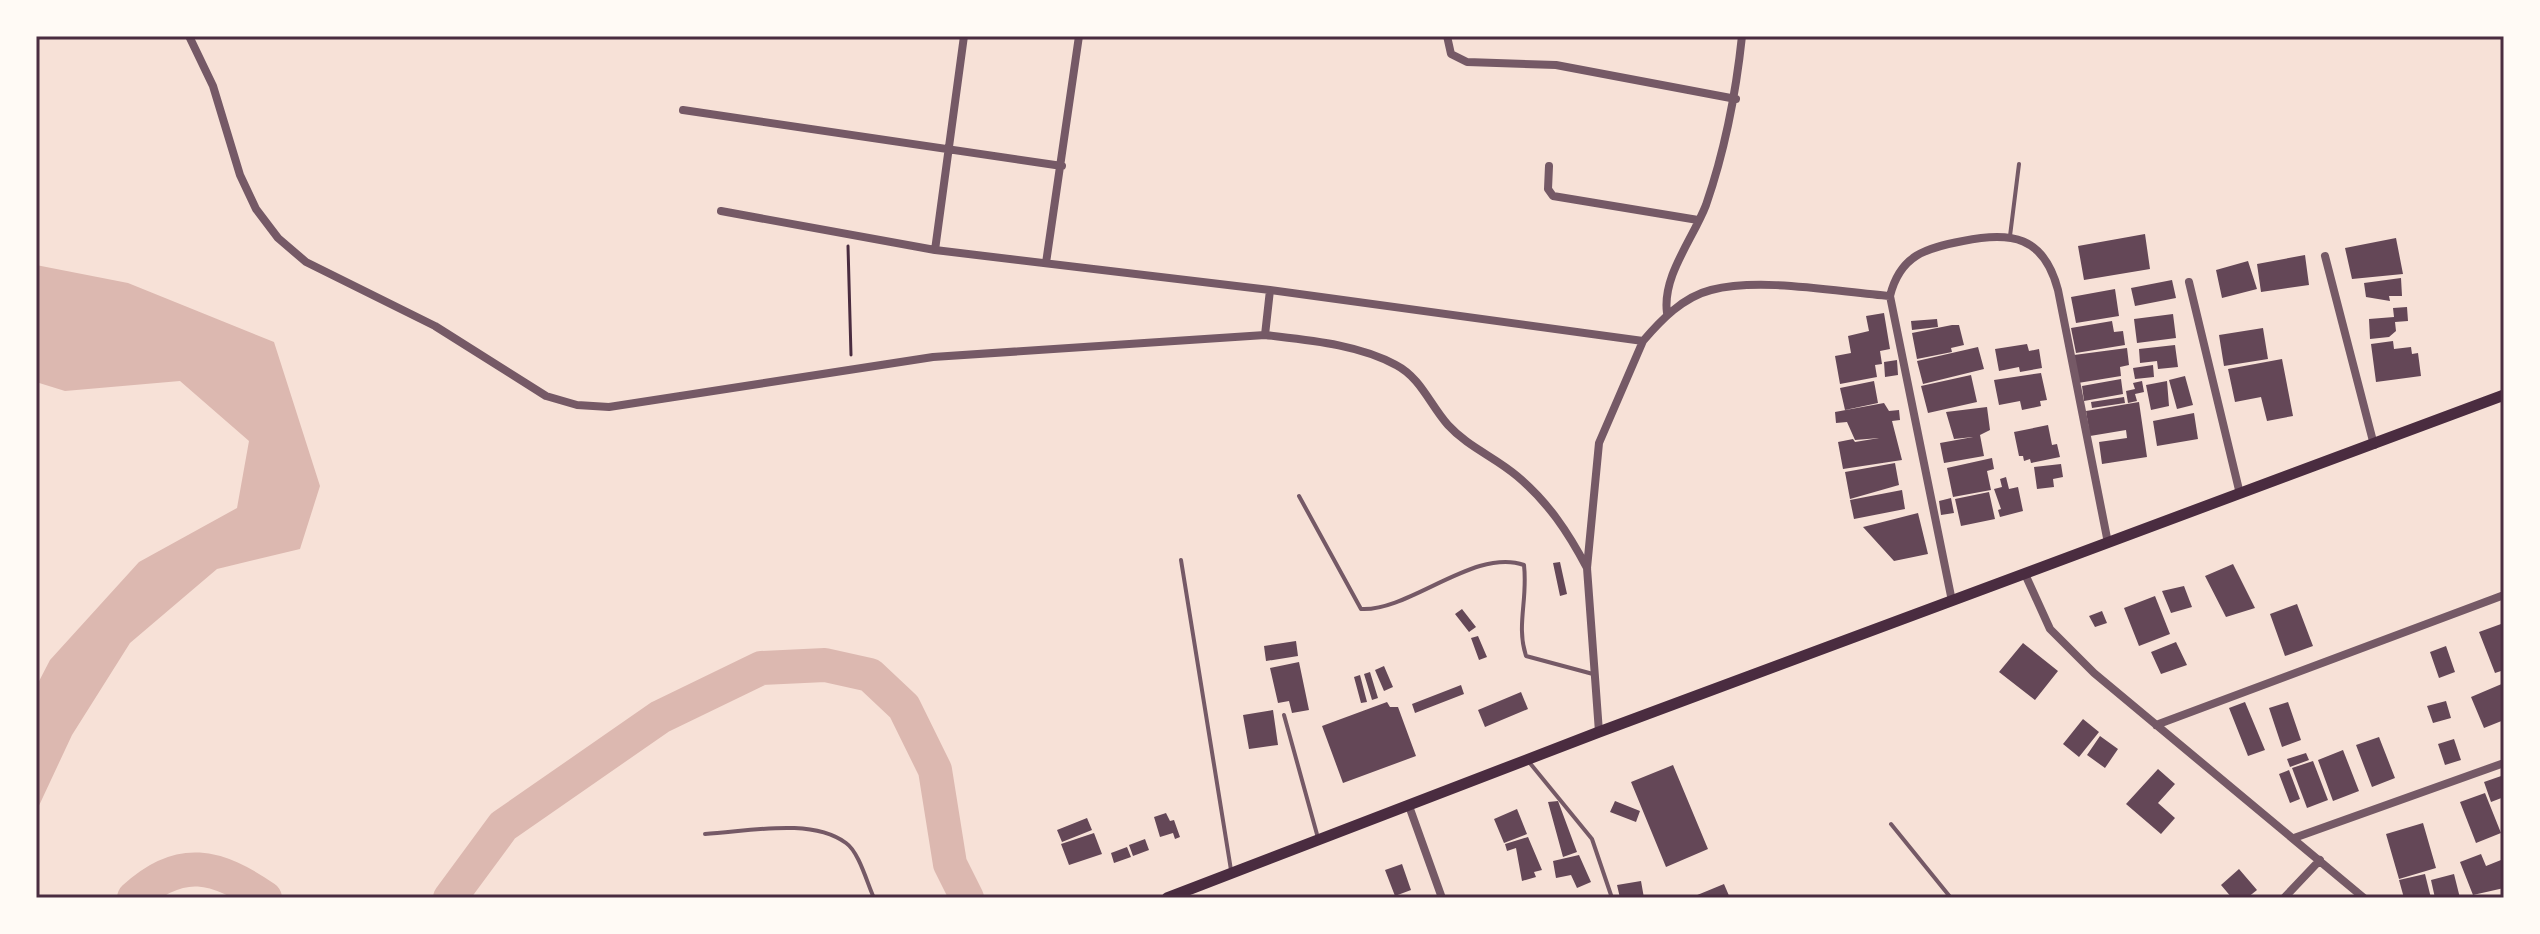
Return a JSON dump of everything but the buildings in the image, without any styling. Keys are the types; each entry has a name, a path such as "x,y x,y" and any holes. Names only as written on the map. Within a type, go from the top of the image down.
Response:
{"main road":[{"path":"1167,898 1599,732 2504,395"}],"street":[{"path":"189,36 213,86 240,175 256,209 278,238 306,262 435,326 546,396 577,405 609,407 933,357 1265,335 1317,342 1383,359 1407,372 1448,425 1479,453 1515,474 1560,518 1587,568"},
{"path":"935,250 964,36"},
{"path":"1046,263 1079,36"},
{"path":"1447,36 1451,54 1467,62 1556,65 1736,99"},
{"path":"1667,313 1664,296 1698,220 1736,99 1742,36"},
{"path":"683,110 1062,166"},
{"path":"1549,166 1548,189 1553,196 1698,220"},
{"path":"721,211 935,250 1270,290 1643,341"},
{"path":"1952,601 1890,296 1898,272 1926,248 1995,234 2010,236 2037,250 2054,275 2108,543"},
{"path":"2325,256 2374,445"},
{"path":"2189,282 2240,494"},
{"path":"1599,732 1587,568 1599,443 1643,341 1667,313 1709,290 1754,286 1890,296"},
{"path":"1265,335 1270,290"},
{"path":"2025,574 2050,629 2156,725 2364,898"},
{"path":"2156,725 2504,595"},
{"path":"2294,838 2504,763"},
{"path":"1409,806 1442,898"},
{"path":"2284,898 2320,860"}],"lane":[{"path":"2010,236 2019,164"},
{"path":"1299,496 1361,609 1380,610 1435,583 1508,559 1524,565 1528,594 1519,635 1526,656 1595,675"},
{"path":"1181,560 1232,873"},
{"path":"1284,715 1319,840"},
{"path":"1527,760 1592,839 1612,898"},
{"path":"1891,824 1951,898"},
{"path":"705,834 798,829 828,834 849,844 874,898"}],"path":[{"path":"848,235 851,370"}],"shaded area":[{"path":"36,265 128,283 274,342 320,486 300,549 217,569 130,643 72,735 36,812 36,687 50,660 139,562 237,508 249,441 180,381 65,391 36,382"}],"waterway":[{"path":"450,898 503,826 660,717 761,668 825,665 870,675 904,707 935,770 950,864 967,898"},
{"path":"134,898 151,884 183,870 215,872 265,898"}]}
